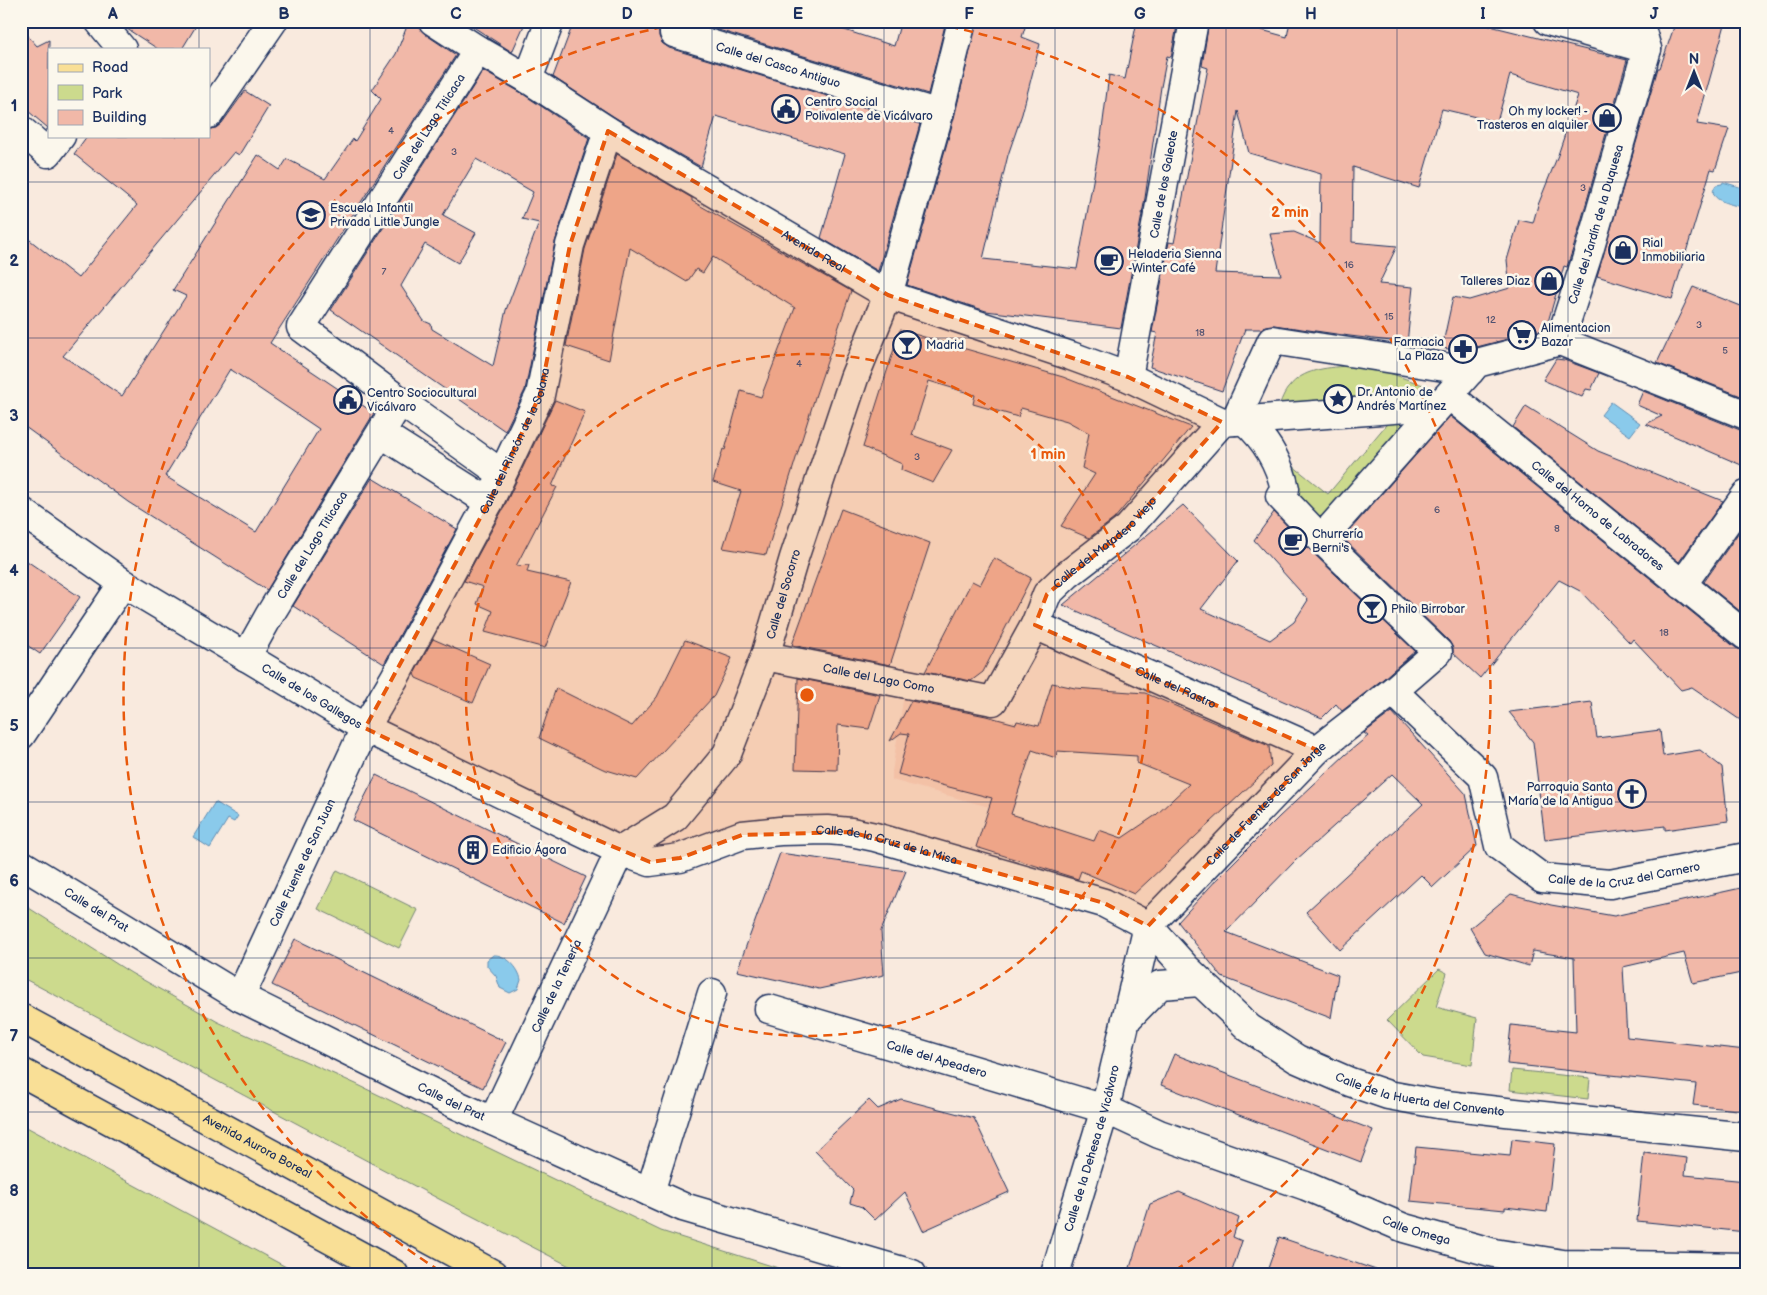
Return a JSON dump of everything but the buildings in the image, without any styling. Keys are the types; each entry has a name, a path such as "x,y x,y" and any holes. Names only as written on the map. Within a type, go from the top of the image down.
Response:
{"main road":[{"name":"Avenida Aurora Boreal","path":"21,1018 493,1274"},
{"path":"21,1072 394,1274"}],"street":[{"path":"99,21 121,48"},
{"path":"210,113 273,21"},
{"name":"Avenida Real","path":"433,21 478,50 528,78 608,131 888,295 1071,356 1128,377 1234,421"},
{"path":"528,78 550,21"},
{"name":"Calle del Socorro","path":"620,851 676,817 726,754 765,656 794,558 854,378 888,295 939,114 962,21"},
{"name":"Calle de los Galeote","path":"1128,377 1194,21"},
{"path":"1548,21 1647,49"},
{"path":"1639,21 1647,49"},
{"name":"Calle del Casco Antiguo","path":"674,33 939,114"},
{"name":"Calle del Jardín de la Duquesa","path":"1560,340 1589,251 1647,49"},
{"name":"Calle del Lago Titicaca","path":"478,50 300,327 502,474"},
{"path":"21,130 48,153 59,138"},
{"name":"Calle del Rincón de la Solana","path":"365,728 396,677 488,502 540,395 570,245 608,131"},
{"name":"Calle del Matadero Viejo","path":"993,701 1035,625 1047,594 1067,575 1128,528 1234,421 1272,340 1470,371"},
{"path":"1234,421 1257,432 1281,471 1285,489 1280,496 1321,539 1450,396 1477,363 1560,340 1746,415"},
{"path":"1234,421 1434,406 1450,396"},
{"name":"Calle del Horno de Labradores","path":"1450,396 1746,636"},
{"name":"Calle del Lago Titicaca","path":"246,657 269,616 382,434 400,401"},
{"path":"382,434 488,502"},
{"path":"1682,585 1746,495"},
{"name":"Calle de los Gallegos","path":"21,511 123,583 365,728 620,851"},
{"name":"Calle de Fuentes de San Jorge","path":"1148,926 1317,750 1393,691 1438,652 1321,539"},
{"path":"21,735 94,629 123,583"},
{"name":"Calle del Rastro","path":"1035,625 1317,750"},
{"name":"Calle del Lago Como","path":"765,656 993,701"},
{"name":"Calle de la Cruz del Carnero","path":"1393,691 1482,777 1499,846 1542,878 1610,884 1746,857"},
{"name":"Calle Fuente de San Juan","path":"240,997 365,728"},
{"name":"Calle de la Cruz de la Misa","path":"620,851 650,862 680,858 742,835 780,831 826,830 851,832 875,837 1104,902 1148,926"},
{"name":"Calle de la Tenería","path":"493,1121 620,851"},
{"name":"Calle del Prat","path":"21,864 240,997 455,1104 683,1207 912,1274"},
{"name":"Calle de la Huerta del Convento","path":"1148,926 1200,982 1249,1028 1297,1059 1350,1082 1388,1095 1496,1111 1746,1137"},
{"name":"Calle de la Dehesa de Vicálvaro","path":"1055,1274 1105,1109 1148,926"},
{"path":"1125,1021 1160,985 1200,982"},
{"path":"650,1192 712,994"},
{"name":"Calle del Apeadero","path":"768,1009 1105,1109"},
{"name":"Calle Omega","path":"1105,1109 1159,1134 1306,1186 1404,1228 1505,1256 1563,1264 1656,1270 1746,1267"}],"highlighted area":[{"path":"608,131 888,295 1128,377 1222,422 1128,528 1047,594 1035,625 1317,750 1148,926 1104,903 851,832 742,835 680,858 650,862 583,834 365,728 489,502 540,395 570,245"}],"shaded area":[{"path":"904,694 1017,723 989,807 892,780"}],"green space":[{"path":"1346,366 1378,369 1440,391 1344,405 1350,398 1337,386 1325,400 1331,405 1278,408 1287,389 1301,376 1315,370"},
{"path":"1427,415 1326,529 1284,484 1289,468 1293,466 1328,494 1391,419"},
{"path":"337,870 418,910 399,948 318,909"},
{"path":"21,903 131,973 218,1022 356,1084 661,1231 797,1274 585,1274 439,1199 21,977"},
{"path":"1439,969 1447,973 1436,1007 1477,1018 1472,1065 1423,1057 1387,1020"},
{"path":"1512,1070 1590,1078 1588,1099 1510,1090"},
{"path":"21,1124 299,1274 21,1274"}],"water":[{"path":"1723,182 1746,189 1746,208 1717,199 1713,190 1716,185"},
{"path":"1611,402 1640,423 1630,436 1601,415"},
{"path":"215,802 238,816 234,822 228,819 210,848 193,837"},
{"path":"493,955 507,959 518,971 521,980 518,989 510,993 500,988 496,976 487,966 487,960"}],"place":[{"name":"Centro Social Polivalente de Vicálvaro","path":"786,109"},
{"name":"Oh my locker! - Trasteros en alquiler","path":"1607,118"},
{"name":"Escuela Infantil Privada Little Jungle","path":"311,215"},
{"name":"Rial Inmobiliaria","path":"1623,250"},
{"name":"Heladeria Sienna -Winter Café","path":"1109,261"},
{"name":"Talleres Diaz","path":"1549,281"},
{"name":"Alimentacion Bazar","path":"1522,335"},
{"name":"Madrid","path":"907,345"},
{"name":"Farmacia La Plaza","path":"1463,349"},
{"name":"Dr. Antonio de Andrés Martínez","path":"1338,399"},
{"name":"Centro Sociocultural Vicálvaro","path":"348,400"},
{"name":"Churrería Berni's","path":"1293,541"},
{"name":"Philo Birrobar","path":"1372,609"},
{"name":"Parroquia Santa María de la Antigua","path":"1632,794"},
{"name":"Edificio Ágora","path":"473,850"}]}
